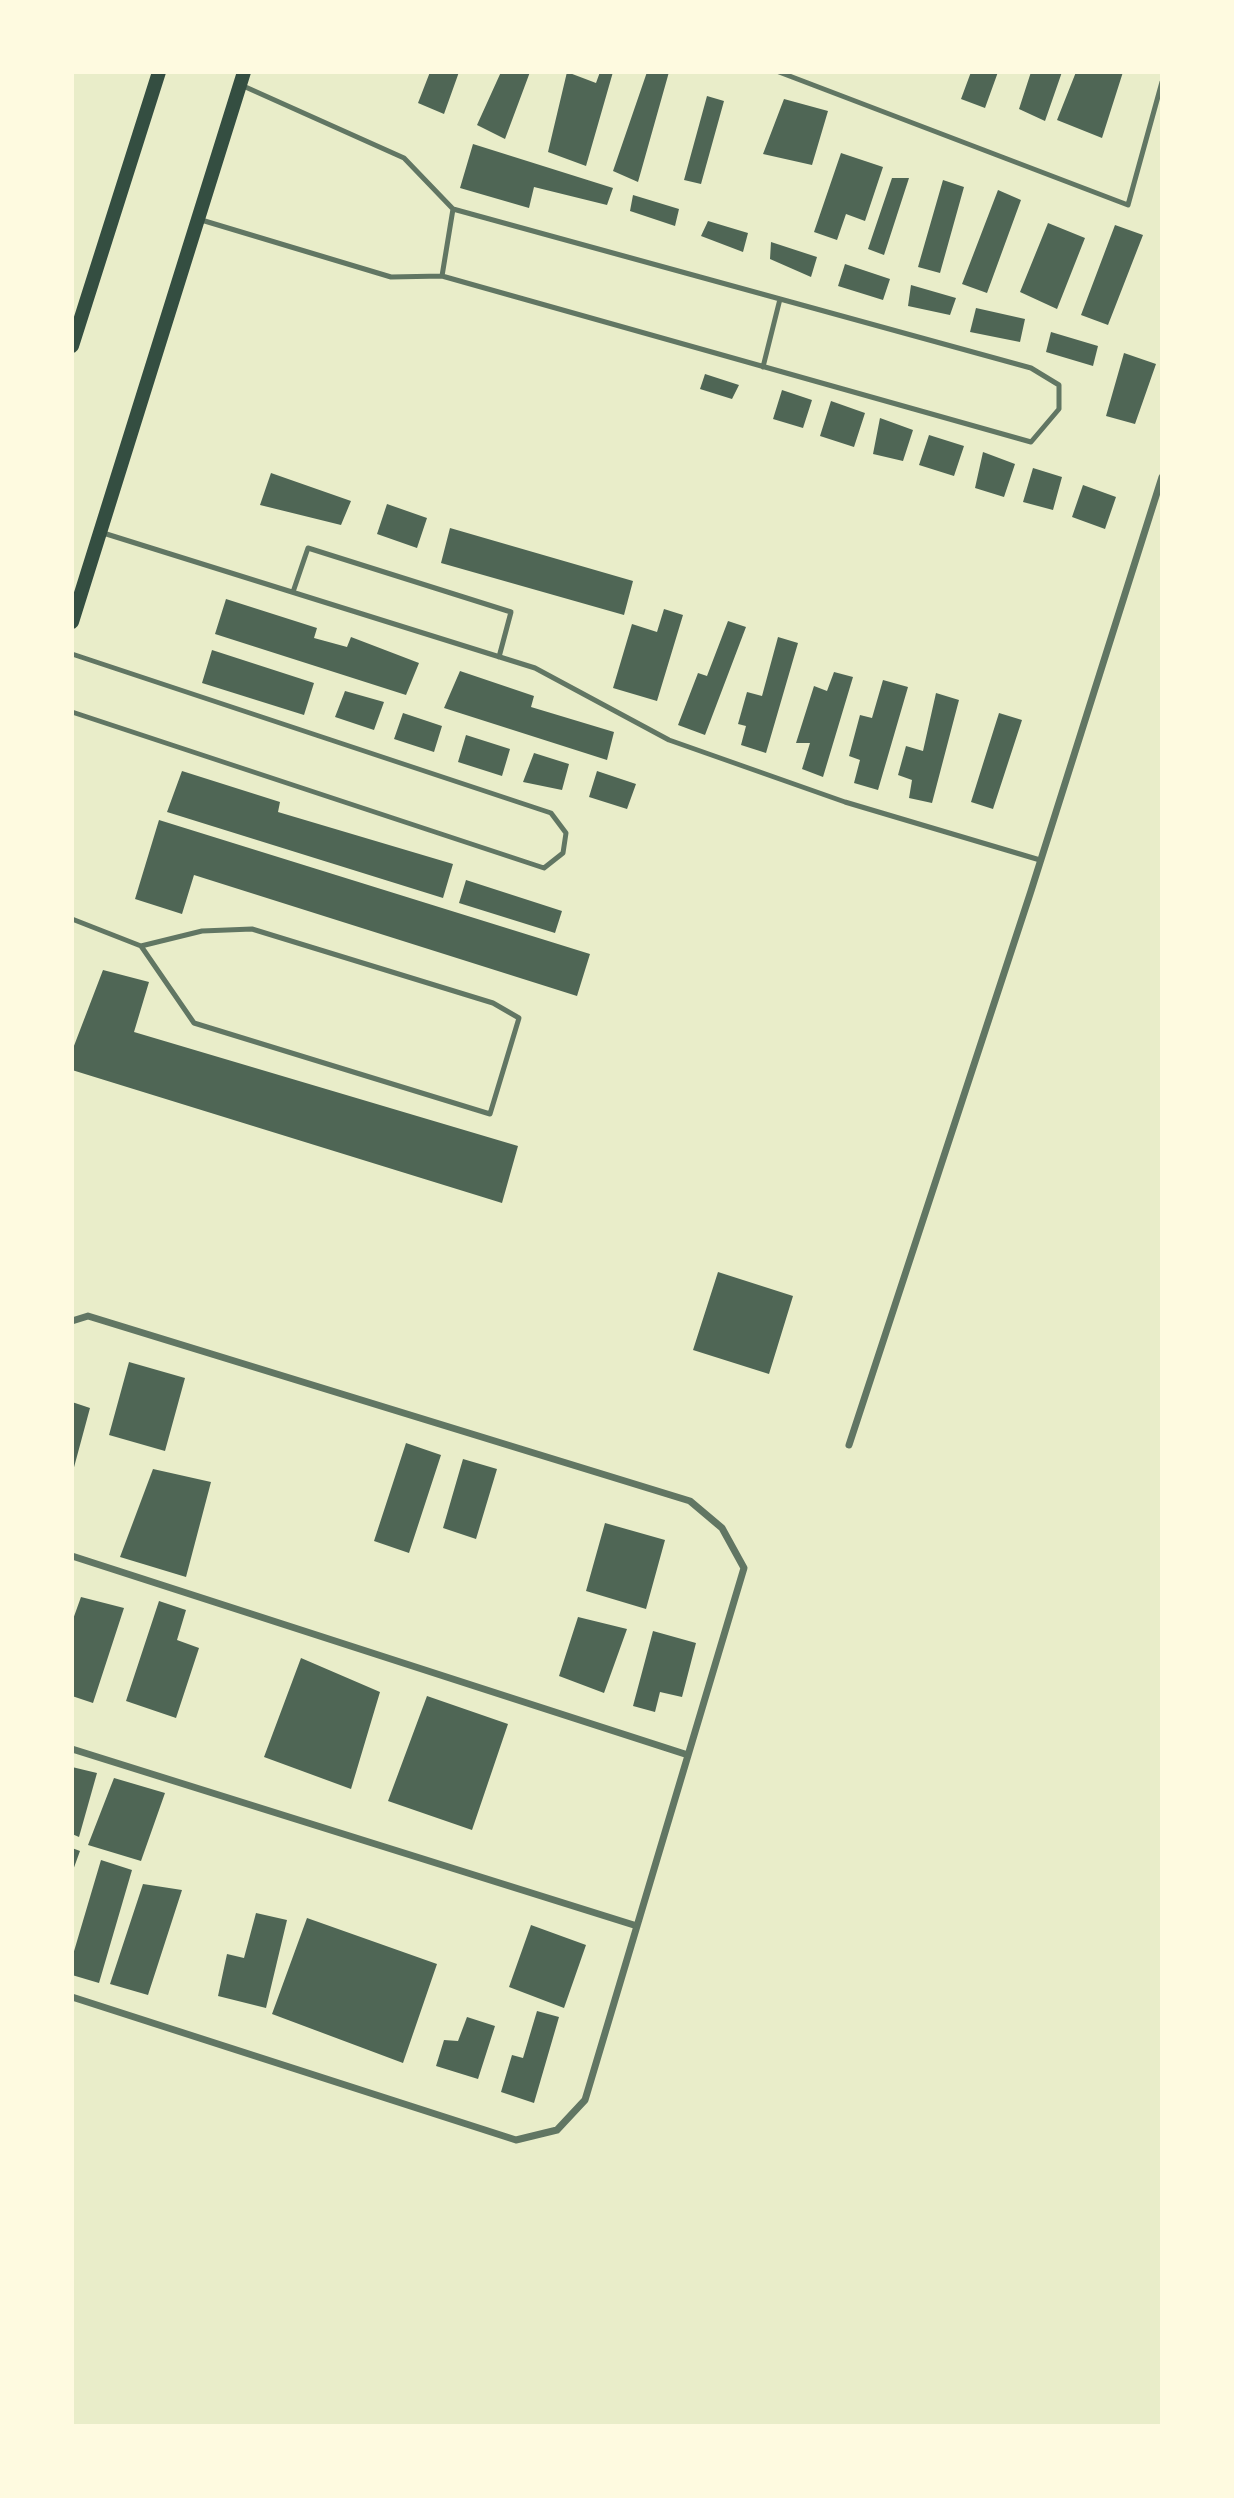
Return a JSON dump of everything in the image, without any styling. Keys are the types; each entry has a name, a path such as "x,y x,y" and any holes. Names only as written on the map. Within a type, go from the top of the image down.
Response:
{"main road":[{"path":"72,346 159,72"},
{"path":"72,622 242,78"}],"street":[{"path":"849,1445 1162,477"},
{"path":"72,1321 88,1316 690,1501 723,1528 744,1568 585,2100 557,2130 516,2140 72,1997"},
{"path":"72,1556 688,1755"},
{"path":"72,1749 637,1926"}],"lane":[{"path":"779,72 1128,205 1162,82"},
{"path":"198,219 391,277 442,276 1031,442 1059,409 1059,384 1031,368 453,209 404,158 242,78"},
{"path":"442,276 453,209"},
{"path":"763,367 780,299"},
{"path":"100,532 535,668 669,740 845,803 1040,860"},
{"path":"293,592 308,548 321,552 511,612 499,657"},
{"path":"72,654 551,813 566,833 563,853 544,868 72,712"},
{"path":"72,919 141,946 194,1023 490,1114 519,1018 493,1003 252,929 202,932 141,946"}],"building":[{"path":"430,72 459,72 444,114 418,103"},
{"path":"501,72 530,72 505,139 477,125"},
{"path":"567,72 596,83 600,72 613,72 586,166 548,152"},
{"path":"647,72 669,72 638,182 613,171"},
{"path":"971,72 998,72 985,108 961,99"},
{"path":"1031,72 1062,72 1045,121 1019,109"},
{"path":"1076,72 1123,72 1102,138 1057,120"},
{"path":"707,96 724,101 701,184 684,180"},
{"path":"784,99 828,111 812,165 763,154"},
{"path":"473,144 613,188 607,205 534,187 529,208 460,188"},
{"path":"841,153 883,167 865,221 846,214 837,240 814,232"},
{"path":"892,178 909,178 884,255 868,249"},
{"path":"943,180 964,187 940,273 918,267"},
{"path":"998,190 1021,200 987,293 962,284"},
{"path":"633,195 679,209 675,226 630,211"},
{"path":"708,221 748,233 743,252 701,236"},
{"path":"1048,223 1085,238 1057,309 1020,292"},
{"path":"1115,225 1143,235 1108,325 1081,315"},
{"path":"771,242 817,257 811,277 770,259"},
{"path":"845,264 890,279 883,300 838,286"},
{"path":"911,285 956,298 950,315 908,306"},
{"path":"976,308 1025,319 1020,342 970,332"},
{"path":"1051,332 1098,346 1093,366 1046,352"},
{"path":"1124,353 1156,364 1135,424 1106,416"},
{"path":"705,374 739,385 732,399 700,389"},
{"path":"782,390 812,400 803,428 773,419"},
{"path":"831,401 865,413 854,447 820,436"},
{"path":"880,418 913,430 903,461 873,454"},
{"path":"929,435 964,446 954,476 919,465"},
{"path":"983,452 1015,464 1004,497 975,488"},
{"path":"1033,468 1062,477 1053,510 1023,502"},
{"path":"271,473 351,501 341,525 260,505"},
{"path":"1083,485 1116,497 1105,529 1072,517"},
{"path":"387,504 427,518 417,548 377,534"},
{"path":"450,528 633,581 624,615 441,563"},
{"path":"226,599 317,628 314,638 347,647 351,637 419,663 406,695 215,634"},
{"path":"664,609 683,615 657,701 613,688 632,624 657,632"},
{"path":"728,621 746,627 705,735 678,725 698,673 707,676"},
{"path":"778,637 798,643 766,753 741,745 746,726 738,724 747,692 762,696"},
{"path":"212,650 314,683 304,715 202,683"},
{"path":"460,671 534,696 531,707 614,732 607,760 444,708"},
{"path":"834,672 853,677 823,777 802,769 810,743 796,743 814,686 827,691"},
{"path":"883,680 908,687 878,790 854,783 860,760 849,756 860,715 872,718"},
{"path":"345,691 384,702 374,730 335,717"},
{"path":"936,693 959,700 932,803 909,798 912,780 898,775 906,746 923,751"},
{"path":"403,713 442,726 434,752 394,739"},
{"path":"999,713 1022,720 993,809 971,802"},
{"path":"466,735 510,749 502,776 458,762"},
{"path":"534,753 569,764 562,790 523,782"},
{"path":"182,771 280,802 278,812 453,864 443,898 167,812"},
{"path":"597,771 636,784 627,809 589,797"},
{"path":"159,820 590,954 577,996 194,875 182,914 135,899"},
{"path":"466,880 562,911 555,933 459,903"},
{"path":"103,970 149,982 134,1032 518,1146 502,1203 72,1070 72,1051"},
{"path":"718,1272 793,1296 769,1374 693,1350"},
{"path":"129,1362 185,1378 165,1451 109,1435"},
{"path":"72,1402 90,1408 73,1471 72,1471"},
{"path":"406,1443 441,1455 409,1553 374,1541"},
{"path":"463,1459 497,1469 476,1539 443,1528"},
{"path":"153,1469 211,1482 186,1577 120,1557"},
{"path":"605,1523 665,1540 646,1609 586,1591"},
{"path":"81,1597 124,1608 93,1703 72,1696 72,1622"},
{"path":"159,1601 186,1610 177,1640 199,1648 176,1718 126,1701"},
{"path":"578,1617 627,1629 604,1693 559,1676"},
{"path":"653,1631 696,1643 682,1697 660,1692 655,1712 633,1706"},
{"path":"301,1658 380,1692 351,1789 264,1757"},
{"path":"427,1696 508,1724 472,1830 388,1801"},
{"path":"72,1767 97,1773 79,1837 72,1834"},
{"path":"114,1778 165,1793 141,1861 88,1845"},
{"path":"72,1848 80,1851 72,1873"},
{"path":"101,1860 132,1870 99,1983 72,1975 72,1958"},
{"path":"143,1884 182,1890 148,1995 110,1984"},
{"path":"256,1913 287,1920 266,2008 218,1996 227,1954 244,1958"},
{"path":"307,1918 437,1964 403,2063 272,2014"},
{"path":"531,1925 586,1945 564,2008 509,1987"},
{"path":"537,2011 559,2017 534,2103 501,2092 512,2055 523,2058"},
{"path":"467,2017 495,2026 478,2079 436,2066 444,2040 458,2041"}]}
